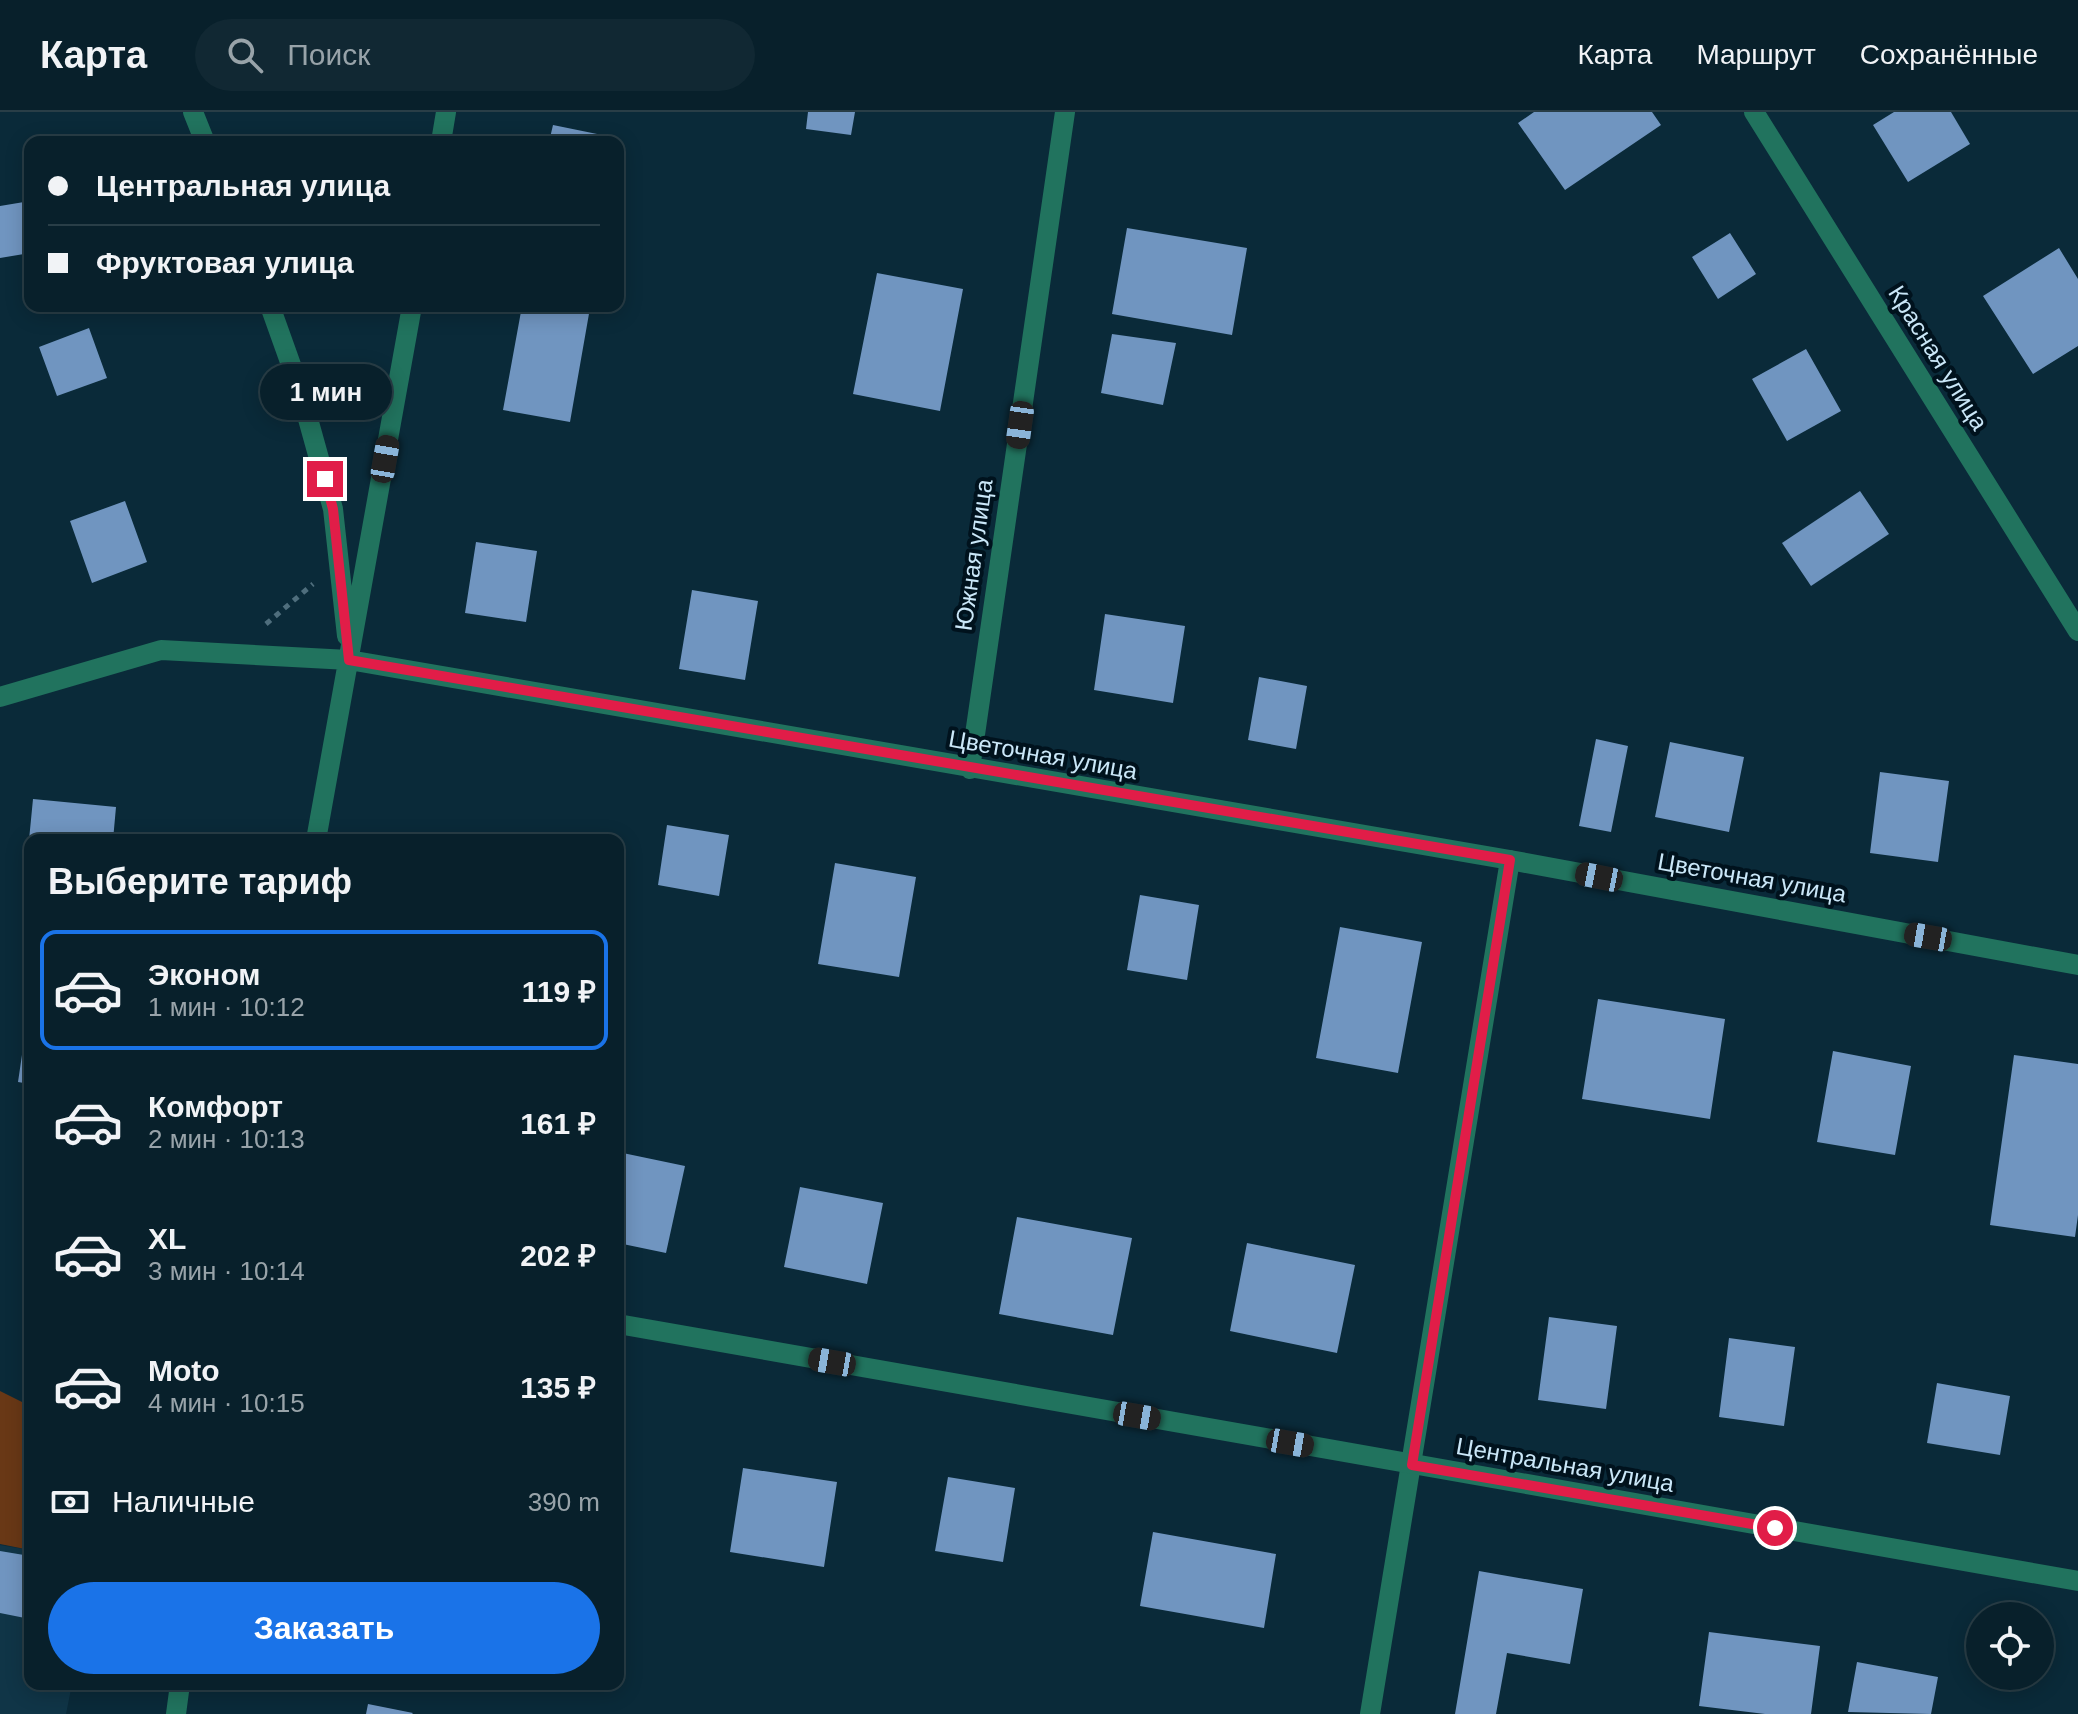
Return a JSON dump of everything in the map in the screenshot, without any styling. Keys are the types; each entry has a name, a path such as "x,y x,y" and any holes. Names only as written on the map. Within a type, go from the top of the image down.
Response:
{"street":[{"path":"193,112 203,136"},
{"path":"442,136 446,112"},
{"name":"Южная улица","path":"970,769 1065,112"},
{"name":"Красная улица","path":"1754,112 2078,631"},
{"path":"272,312 300,390 333,509 349,660"},
{"path":"317,834 411,312"},
{"name":"Цветочная улица","path":"0,697 161,650 349,660 1510,860 2078,965"},
{"path":"1370,1714 1510,860"},
{"name":"Центральная улица","path":"624,1325 2078,1581"},
{"path":"176,1714 179,1690"}],"path":[{"path":"232,654 338,562"}],"shaded area":[{"path":"0,1391 24,1403 24,1549 0,1544"},
{"path":"0,1545 24,1549 24,1690 71,1690 66,1714 0,1714"}],"building":[{"path":"808,112 855,112 851,135 806,129"},
{"path":"1534,112 1652,112 1661,125 1565,190 1518,123"},
{"path":"1894,112 1951,112 1970,144 1908,182 1873,125"},
{"path":"553,125 602,135 602,136 550,136"},
{"path":"24,202 24,254 0,258 0,206"},
{"path":"1127,228 1247,248 1232,335 1112,314"},
{"path":"1730,233 1756,274 1718,299 1692,257"},
{"path":"2059,248 2078,279 2078,346 2033,374 1983,296"},
{"path":"877,273 963,289 940,411 853,394"},
{"path":"521,312 589,312 570,422 503,410"},
{"path":"89,328 107,378 57,396 39,347"},
{"path":"1112,334 1176,343 1163,405 1101,393"},
{"path":"1806,349 1841,411 1787,441 1752,379"},
{"path":"1860,491 1889,534 1811,586 1782,543"},
{"path":"125,501 147,562 92,583 70,521"},
{"path":"476,542 537,551 526,622 465,613"},
{"path":"692,590 758,601 745,680 679,669"},
{"path":"1105,614 1185,626 1173,703 1094,690"},
{"path":"1259,677 1307,686 1296,749 1248,740"},
{"path":"1596,739 1628,746 1611,832 1579,826"},
{"path":"1670,742 1744,757 1729,832 1655,817"},
{"path":"1880,772 1949,781 1938,862 1870,853"},
{"path":"33,799 116,807 114,834 30,834"},
{"path":"667,825 729,835 719,896 658,885"},
{"path":"835,863 916,877 899,977 818,964"},
{"path":"1140,895 1199,905 1187,980 1127,970"},
{"path":"1340,927 1422,942 1398,1073 1316,1058"},
{"path":"1598,999 1725,1019 1710,1119 1582,1099"},
{"path":"24,1041 24,1083 18,1082"},
{"path":"1833,1051 1911,1066 1895,1155 1817,1142"},
{"path":"2014,1055 2078,1064 2078,1215 2075,1237 1990,1225"},
{"path":"624,1153 685,1166 666,1253 624,1244"},
{"path":"800,1187 883,1203 867,1284 784,1267"},
{"path":"1017,1217 1132,1238 1113,1335 999,1314"},
{"path":"1247,1243 1355,1265 1337,1353 1230,1331"},
{"path":"1549,1317 1617,1326 1606,1409 1538,1400"},
{"path":"1729,1338 1795,1347 1784,1426 1719,1417"},
{"path":"1937,1383 2010,1396 2000,1455 1927,1443"},
{"path":"743,1468 837,1482 824,1567 730,1552"},
{"path":"948,1477 1015,1488 1003,1562 935,1551"},
{"path":"1153,1532 1276,1554 1264,1628 1140,1606"},
{"path":"0,1551 24,1555 24,1618 0,1613"},
{"path":"1479,1571 1583,1589 1570,1664 1507,1653 1496,1714 1455,1714"},
{"path":"1709,1632 1820,1646 1811,1714 1765,1714 1699,1706"},
{"path":"1857,1662 1938,1677 1931,1714 1848,1712"},
{"path":"368,1704 413,1713 366,1714"}],"route":[{"path":"325,479 333,509 349,660 1510,860 1412,1465 1775,1528"}]}
